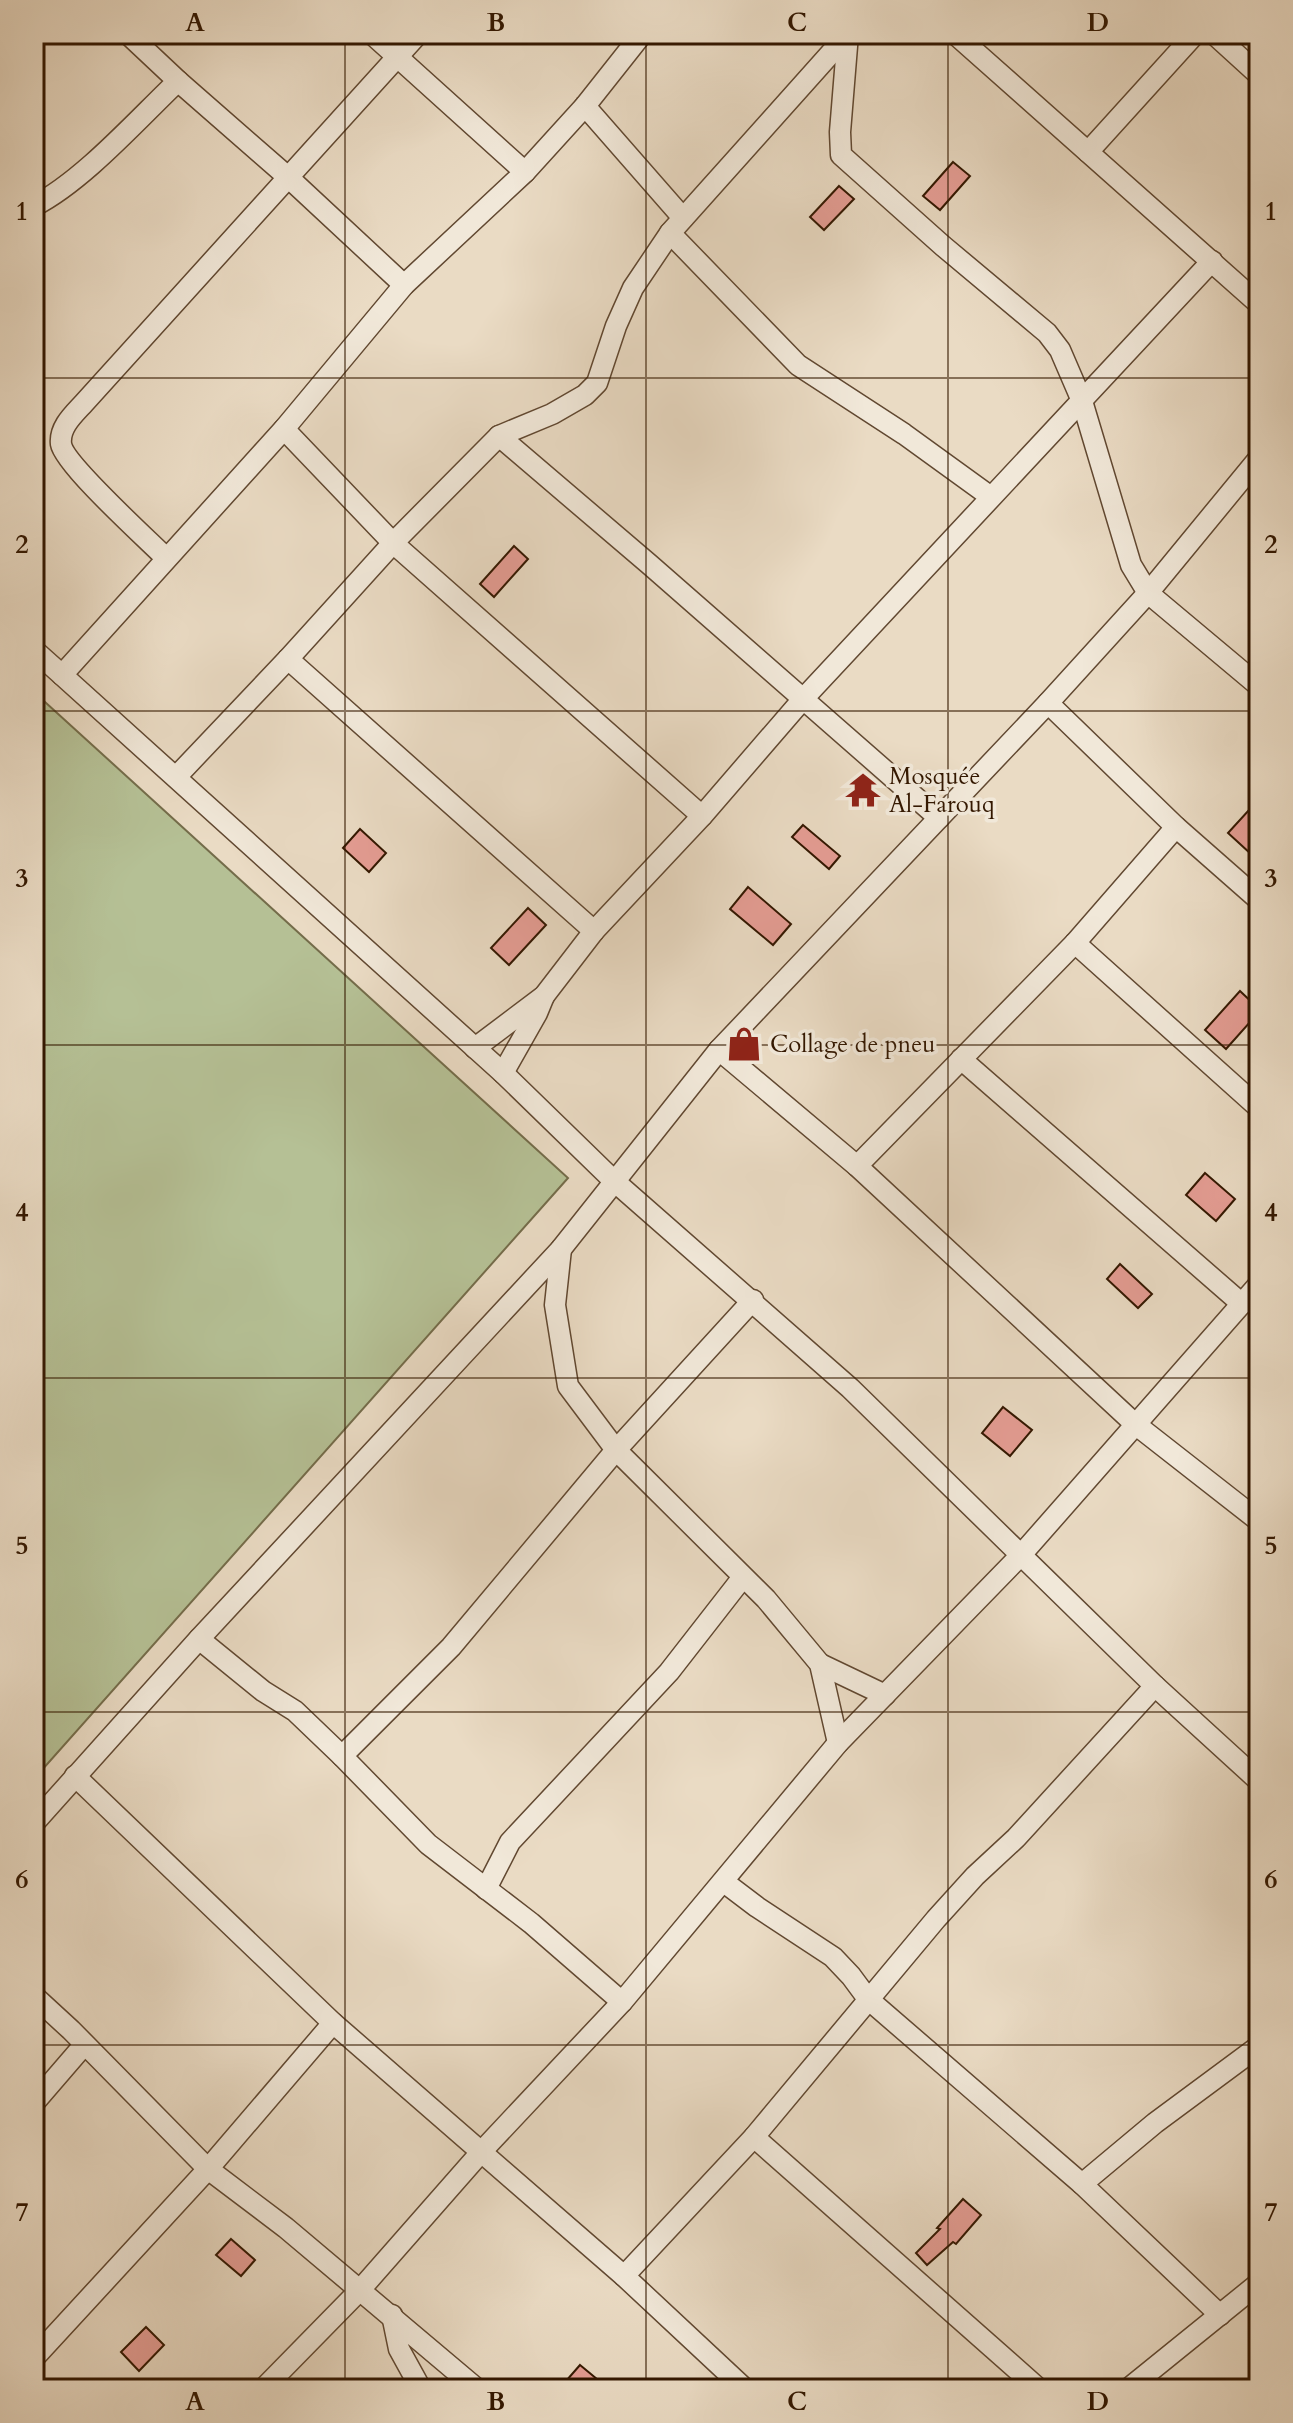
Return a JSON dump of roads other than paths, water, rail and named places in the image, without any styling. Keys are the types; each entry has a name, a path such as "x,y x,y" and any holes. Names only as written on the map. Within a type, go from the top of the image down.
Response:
{"street":[{"path":"128,34 404,285"},
{"path":"372,34 525,172"},
{"path":"166,558 72,463 61,443 63,431 84,403 418,34"},
{"path":"62,675 284,429 404,285 525,172 585,106 642,34"},
{"path":"176,777 393,543 499,436 552,414 592,390 633,288 677,226 848,34"},
{"path":"848,34 841,155 1047,333 1060,350 1082,401 1131,565 1148,593 1259,686"},
{"path":"955,34 1259,304"},
{"path":"1088,152 1195,34"},
{"path":"1214,34 1259,75"},
{"path":"34,206 74,180 178,81"},
{"path":"585,106 677,226 798,365 904,434 991,497"},
{"path":"503,1073 544,996 594,931 702,816 803,699 1212,261"},
{"path":"284,429 393,543 702,816"},
{"path":"499,436 939,818"},
{"path":"34,1823 199,1639 561,1249 719,1050 1048,703 1148,593 1259,458"},
{"path":"34,650 503,1073 613,1180 850,1388 1155,1686 1259,1781"},
{"path":"288,659 594,931"},
{"path":"1048,703 1176,827 1259,900"},
{"path":"857,1166 1075,943 1176,827"},
{"path":"1075,943 1259,1108"},
{"path":"475,1048 544,996"},
{"path":"719,1050 857,1166 1135,1424 1259,1521"},
{"path":"961,1059 1242,1304"},
{"path":"561,1249 555,1305 568,1386 616,1450 785,1619 820,1664 838,1743"},
{"path":"263,2389 359,2291 482,2151 622,2002 838,1743 1021,1555 1259,1284"},
{"path":"342,1756 451,1647 616,1450 753,1300"},
{"path":"486,1889 518,1832 669,1672 743,1577"},
{"path":"199,1639 263,1691 295,1711 428,1844 531,1923 622,2002"},
{"path":"820,1664 885,1695"},
{"path":"624,2276 754,2137 946,1908 1016,1838 1155,1686"},
{"path":"75,1776 333,2023 624,2276 745,2389"},
{"path":"724,1882 833,1957 868,1999 1082,2184 1220,2315"},
{"path":"34,1996 208,2169 286,2228 477,2389"},
{"path":"34,2358 208,2169 333,2023"},
{"path":"34,2103 84,2045"},
{"path":"1082,2184 1155,2123 1259,2046"},
{"path":"754,2137 1039,2389"},
{"path":"1128,2389 1259,2283"},
{"path":"392,2315 399,2349 421,2389"}],"place":[{"name":"Mosquée Al-Farouq","path":"863,790"},
{"name":"Collage de pneu","path":"744,1044"}]}
